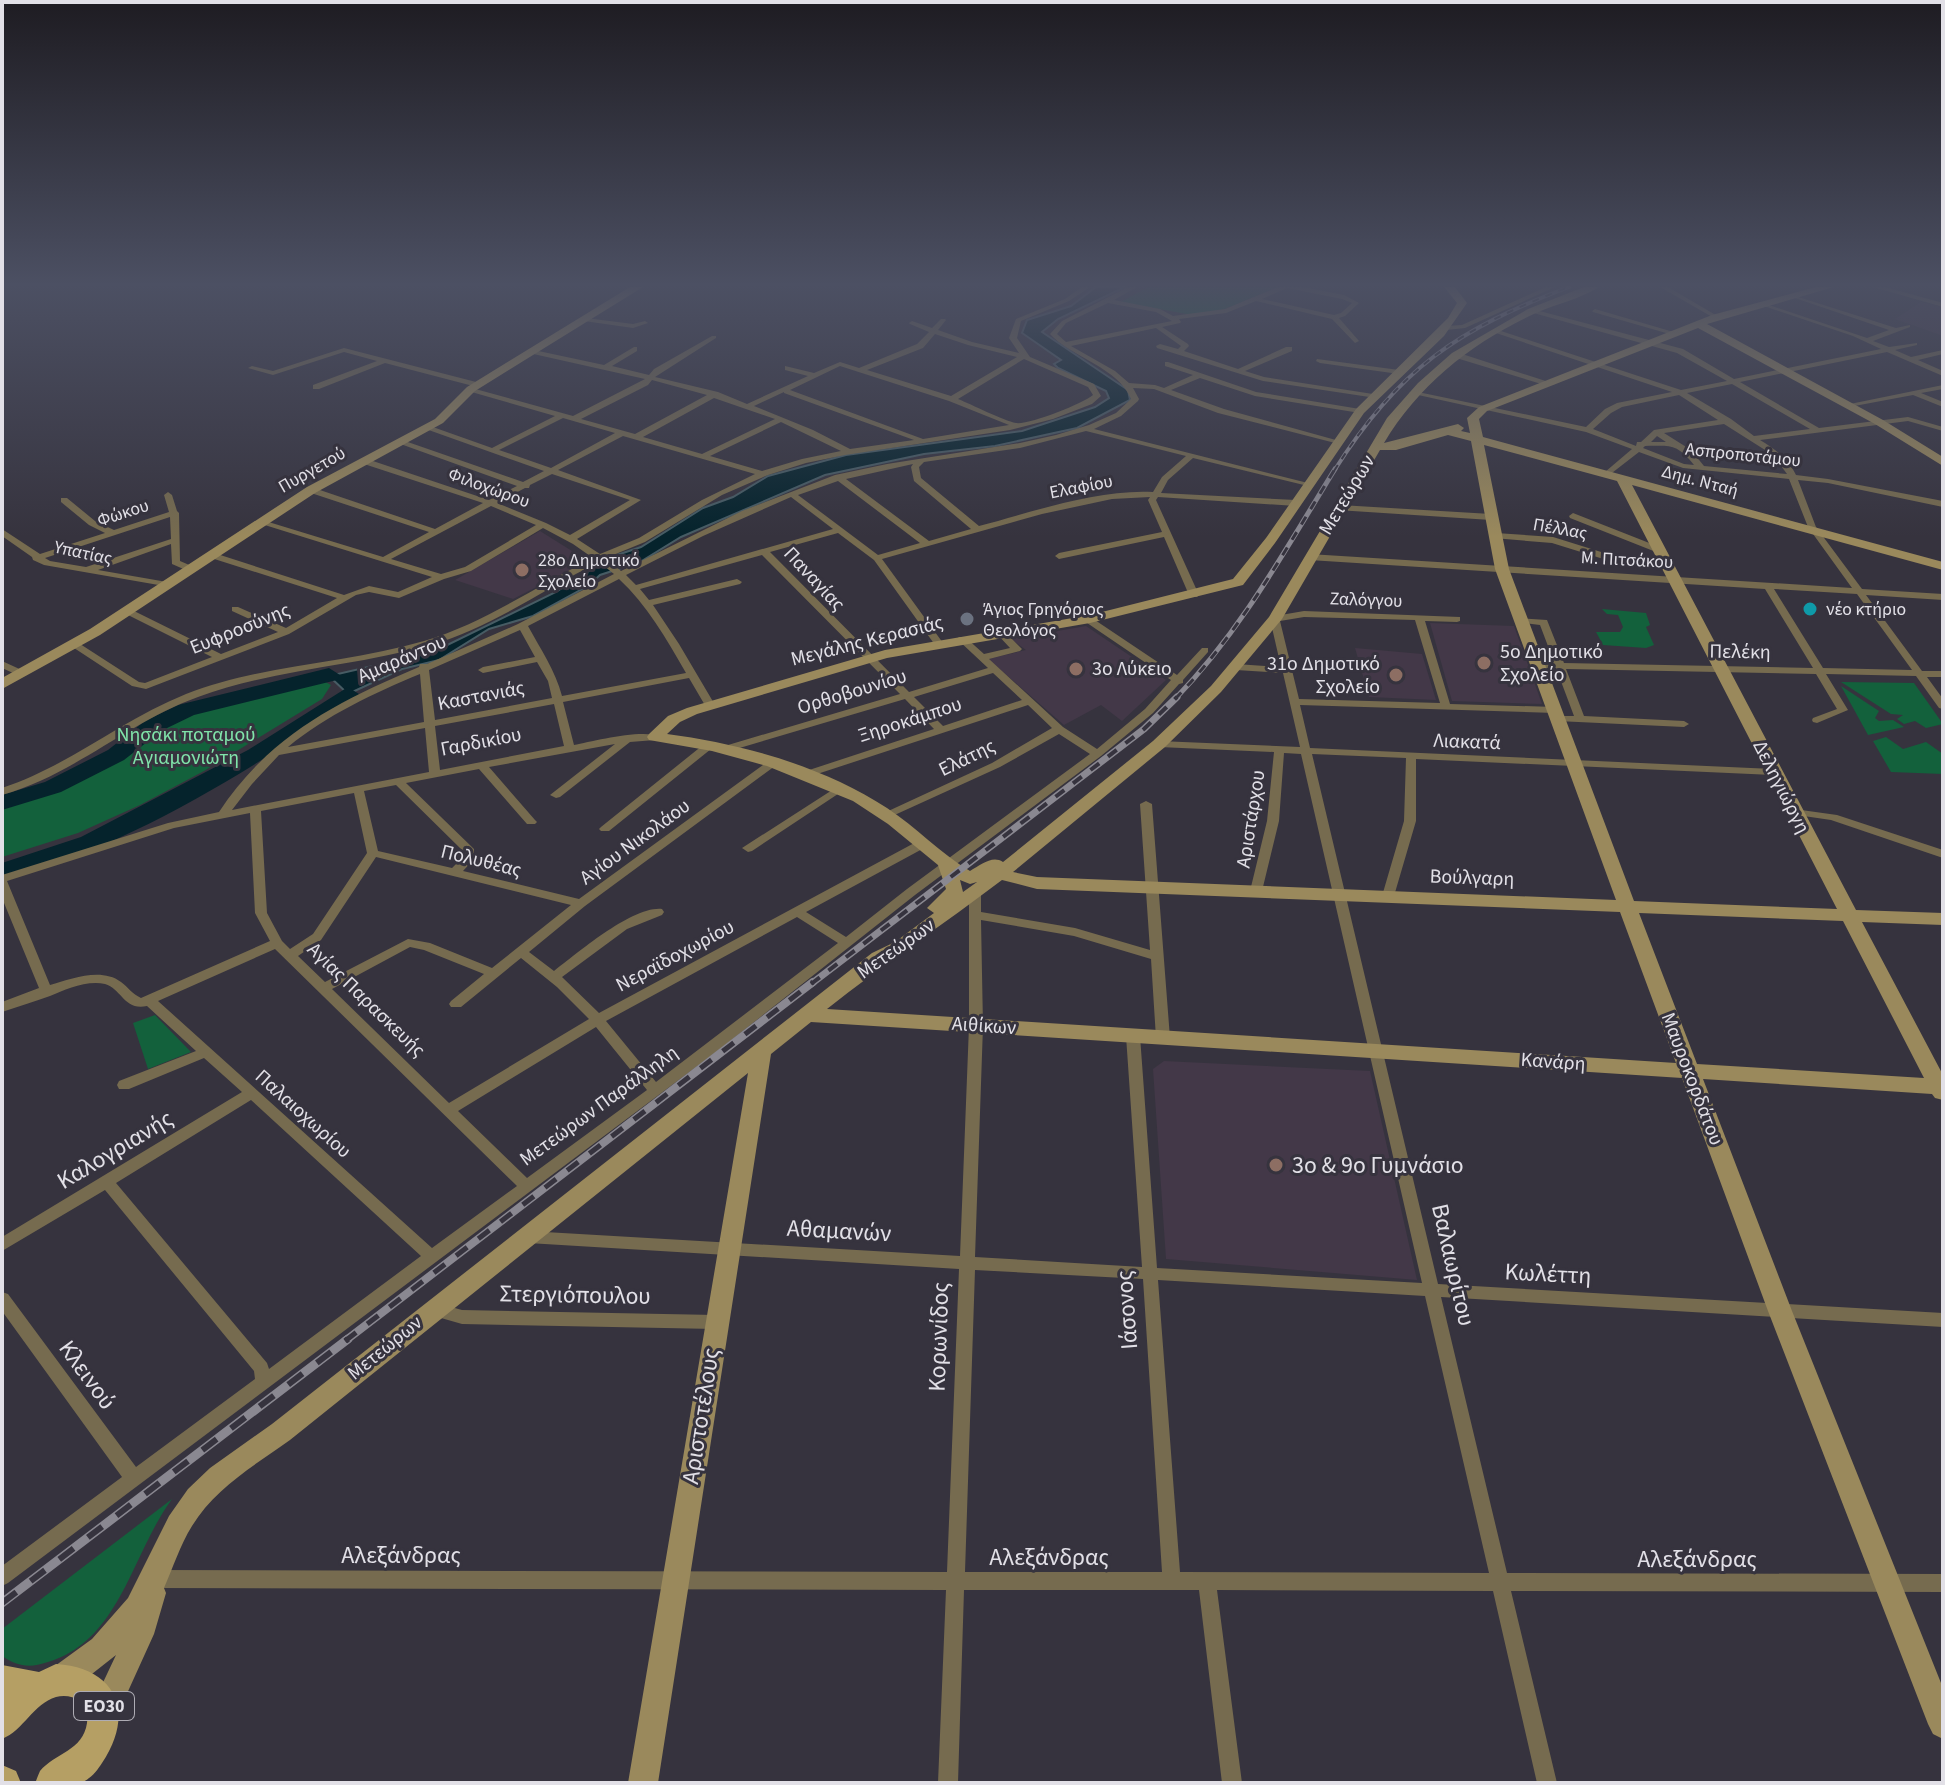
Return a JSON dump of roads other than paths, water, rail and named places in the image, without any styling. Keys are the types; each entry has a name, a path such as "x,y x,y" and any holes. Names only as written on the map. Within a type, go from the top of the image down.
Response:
{"main road":[{"name":"ΕΟ30","path":"2,1681 49,1684 76,1680 90,1684 101,1695 105,1710 100,1735 78,1772 52,1783"},
{"path":"2,1723 24,1698 49,1684"}],"street":[{"path":"259,370 270,374 281,370"},
{"path":"316,387 360,370"},
{"path":"416,370 763,474"},
{"name":"Πυργετού","path":"2,684 127,611 311,490 427,428 453,411 474,387 501,370"},
{"path":"618,370 715,394 781,419 847,451"},
{"path":"574,419 663,370"},
{"path":"796,370 817,376"},
{"path":"748,406 828,370"},
{"path":"861,370 952,399 1015,425"},
{"path":"952,399 999,370"},
{"path":"2,792 66,768 157,711 190,695 248,680 382,656 423,645 499,614 598,559 649,536 716,493 763,474 847,451 923,442 1015,425 1068,411 1097,396 1088,384 1056,370"},
{"path":"1105,370 1129,385 1165,390 1247,419 1339,442"},
{"path":"1186,370 1266,396 1360,411"},
{"path":"1387,370 1399,372"},
{"path":"1433,375 1435,370"},
{"name":"Μετεώρων","path":"49,1684 101,1651 137,1607 154,1579 177,1526 198,1496 806,1015 879,958 902,946 975,893 1159,744 1236,667 1275,619 1393,418 1413,393 1438,370"},
{"path":"1506,370 1551,384"},
{"path":"1475,431 1475,414 1483,409 1586,370"},
{"path":"1619,370 1679,392 1728,421 1783,460 1816,531 1943,706"},
{"path":"1716,370 1816,429"},
{"path":"1588,430 1616,406 1782,370"},
{"path":"1785,370 1879,422 1943,462"},
{"path":"1239,371 1272,381 1373,396"},
{"name":"Μεγάλης Κερασιάς","path":"655,737 674,719 710,705 867,658 938,643 1090,619 1238,582 1360,411 1399,372"},
{"path":"1165,390 1200,375"},
{"path":"1087,429 1132,404 1135,394 1129,385"},
{"path":"1849,405 1943,387"},
{"path":"787,391 923,442"},
{"name":"Ασπροποτάμου","path":"1413,393 1588,430 1638,446 1675,464 1793,477 1943,504"},
{"path":"1914,393 1943,405"},
{"path":"636,437 715,394"},
{"path":"1376,447 1396,446 1448,431 1475,431 1512,398"},
{"path":"493,450 561,416"},
{"path":"704,456 781,419"},
{"path":"1754,438 1908,419 1943,429"},
{"path":"1615,476 1638,446 1657,432 1728,421"},
{"path":"427,428 637,500 570,539"},
{"path":"1087,429 1308,484"},
{"name":"Αμαράντου","path":"224,814 278,752 298,735 360,695 522,625 622,577 682,543 838,477 1029,443 1087,429"},
{"name":"Δημ. Νταή","path":"1475,431 1615,476 1943,566"},
{"name":"Μαυροκορδάτου","path":"1475,431 1502,569 1519,620 1780,1311 1943,1724"},
{"path":"1657,432 1677,444 1702,469"},
{"path":"383,560 622,433"},
{"path":"399,442 526,486"},
{"path":"1638,446 1677,444"},
{"path":"1190,457 1165,479 1154,496 1153,506 1194,595"},
{"name":"Φιλοχώρου","path":"364,461 542,525 570,539 634,588 710,705"},
{"path":"921,461 914,472 922,486 977,529"},
{"name":"Δεληγιώργη","path":"1615,476 1662,556 1941,1090"},
{"path":"838,477 926,543"},
{"path":"311,490 437,532"},
{"path":"792,494 877,558 938,643"},
{"name":"Ελαφίου","path":"877,558 1085,501 1132,494 1296,503"},
{"path":"168,495 175,513 175,562 191,569"},
{"path":"64,500 92,523 113,533"},
{"name":"Πέλλας","path":"1340,508 1493,526 1553,540 1613,559 1662,556"},
{"name":"Φώκου","path":"36,558 175,513"},
{"path":"1573,516 1662,556"},
{"path":"259,522 441,577"},
{"path":"211,555 345,598 369,589 399,595 441,577 462,572 542,525"},
{"path":"634,588 839,530"},
{"name":"Υπατίας","path":"2,532 36,558 85,571 167,585"},
{"path":"1059,556 1165,534"},
{"path":"85,571 175,540"},
{"name":"Παναγίας","path":"765,553 941,730"},
{"name":"Μ. Πιτσάκου","path":"1309,557 1943,597"},
{"path":"645,604 737,582"},
{"path":"1767,585 1843,710 1817,720"},
{"name":"Ευφροσύνης","path":"74,644 136,684 146,686 286,632 345,598"},
{"path":"1071,608 1179,681"},
{"path":"235,609 286,632"},
{"path":"127,611 218,656"},
{"name":"Ζαλόγγου","path":"1275,619 1304,614 1457,619"},
{"path":"1419,617 1446,706"},
{"name":"Βαλαωρίτου","path":"1275,619 1547,1783"},
{"path":"1519,620 1544,622 1580,719"},
{"path":"522,625 542,658 558,700 570,748"},
{"path":"981,658 1017,649 1002,634"},
{"path":"962,639 1059,729 1097,754"},
{"name":"Μετεώρων Παράλληλη","path":"2,1577 1097,754 1179,681 1205,650"},
{"path":"483,670 542,658"},
{"path":"2,664 22,674"},
{"name":"Πελέκη","path":"1537,665 1943,674"},
{"path":"424,666 435,773"},
{"path":"1236,667 1287,670"},
{"name":"Ορθοβουνίου","path":"714,748 993,670"},
{"name":"Καστανιάς","path":"278,752 691,675"},
{"name":"Ξηροκάμπου","path":"804,775 1028,702"},
{"path":"1294,702 1446,706 1556,714 1580,719 1684,724"},
{"name":"Ελάτης","path":"888,815 996,765 1059,729"},
{"name":"Γαρδικίου","path":"2,881 121,839 224,814 570,748 655,737 714,748 840,788 888,815 946,866"},
{"path":"556,795 629,738"},
{"name":"Λιακατά","path":"1159,744 1411,758 1773,772"},
{"path":"605,829 714,748"},
{"name":"Αριστάρχου","path":"1256,891 1273,821 1279,751"},
{"path":"1388,896 1410,821 1411,758"},
{"path":"481,764 531,822"},
{"name":"Αγίου Νικολάου","path":"456,1004 581,903 771,764"},
{"path":"397,780 468,849 468,859 454,873"},
{"path":"290,955 317,937 352,890 373,853 358,788"},
{"path":"748,848 840,788"},
{"path":"1146,804 1163,1038"},
{"name":"Αγίας Παρασκευής","path":"255,808 261,913 277,943 525,1185"},
{"path":"1794,812 1833,817 1943,854"},
{"path":"946,866 970,878 1062,822"},
{"name":"Νεραϊδοχωρίου","path":"450,1109 599,1019 922,844"},
{"name":"Πολυθέας","path":"373,853 581,903"},
{"path":"879,958 894,941 951,896 955,890 946,866"},
{"name":"Βούλγαρη","path":"999,874 1028,882 1943,919"},
{"path":"2,881 47,992 2,1007"},
{"name":"Κορωνίδος","path":"948,1783 953,1581 976,1026 975,893"},
{"path":"555,976 623,926 658,912"},
{"path":"799,913 847,943"},
{"path":"976,915 1075,932 1156,956"},
{"path":"150,1001 277,943"},
{"path":"323,989 408,943 426,946 495,974"},
{"path":"522,953 555,976 599,1019 654,1089"},
{"name":"Παλαιοχωρίου","path":"47,992 105,980 116,986 127,1000 150,1001 430,1255"},
{"name":"Αιθίκων","path":"806,1015 1163,1038"},
{"name":"Ιάσονος","path":"1133,1036 1172,1581"},
{"name":"Κανάρη","path":"1163,1038 1941,1090"},
{"name":"Αριστοτέλους","path":"643,1783 762,1050"},
{"path":"124,1085 206,1052"},
{"name":"Καλογριανής","path":"2,1245 252,1093"},
{"path":"106,1181 256,1361 264,1380"},
{"name":"Αθαμανών","path":"525,1237 1151,1272"},
{"name":"Κωλέττη","path":"1151,1272 1432,1292 1943,1320"},
{"name":"Κλεινού","path":"2,1299 134,1479"},
{"name":"Στεργιόπουλου","path":"433,1309 462,1317 716,1322"},
{"name":"Μετεώρων","path":"105,1710 140,1634 154,1579"},
{"name":"Αλεξάνδρας","path":"154,1579 1943,1583"},
{"path":"1207,1581 1232,1783"}],"water":[{"path":"1063,370 1099,370 1128,390 1130,400 1077,428 995,446 924,454 825,475 681,537 640,562 600,575 588,586 533,616 489,629 439,660 402,669 348,694 329,676 433,652 556,592 611,557 641,547 703,508 733,497 768,476 846,455 1022,431 1095,407 1109,398 1106,391"}],"waterway":[{"path":"2,803 53,787 116,755 153,726 186,710 329,675"},
{"path":"2,872 90,842 256,755 348,694"}],"railway":[{"path":"1334,471 1382,405 1417,370"},
{"path":"1176,698 1242,617 1335,469"},
{"path":"811,984 1144,729 1176,698"},
{"path":"345,1341 813,982"},
{"path":"2,1603 348,1339"}],"place":[{"name":"28ο Δημοτικό Σχολείο","path":"522,570"},
{"name":"νέο κτήριο","path":"1810,609"},
{"name":"Άγιος Γρηγόριος Θεολόγος","path":"967,619"},
{"name":"5ο Δημοτικό Σχολείο","path":"1484,663"},
{"name":"3ο Λύκειο","path":"1076,669"},
{"name":"31ο Δημοτικό Σχολείο","path":"1396,675"},
{"name":"3ο & 9ο Γυμνάσιο","path":"1276,1165"}],"park label":[{"name":"Νησάκι ποταμού Αγιαμονιώτη","path":"186,746"}]}
